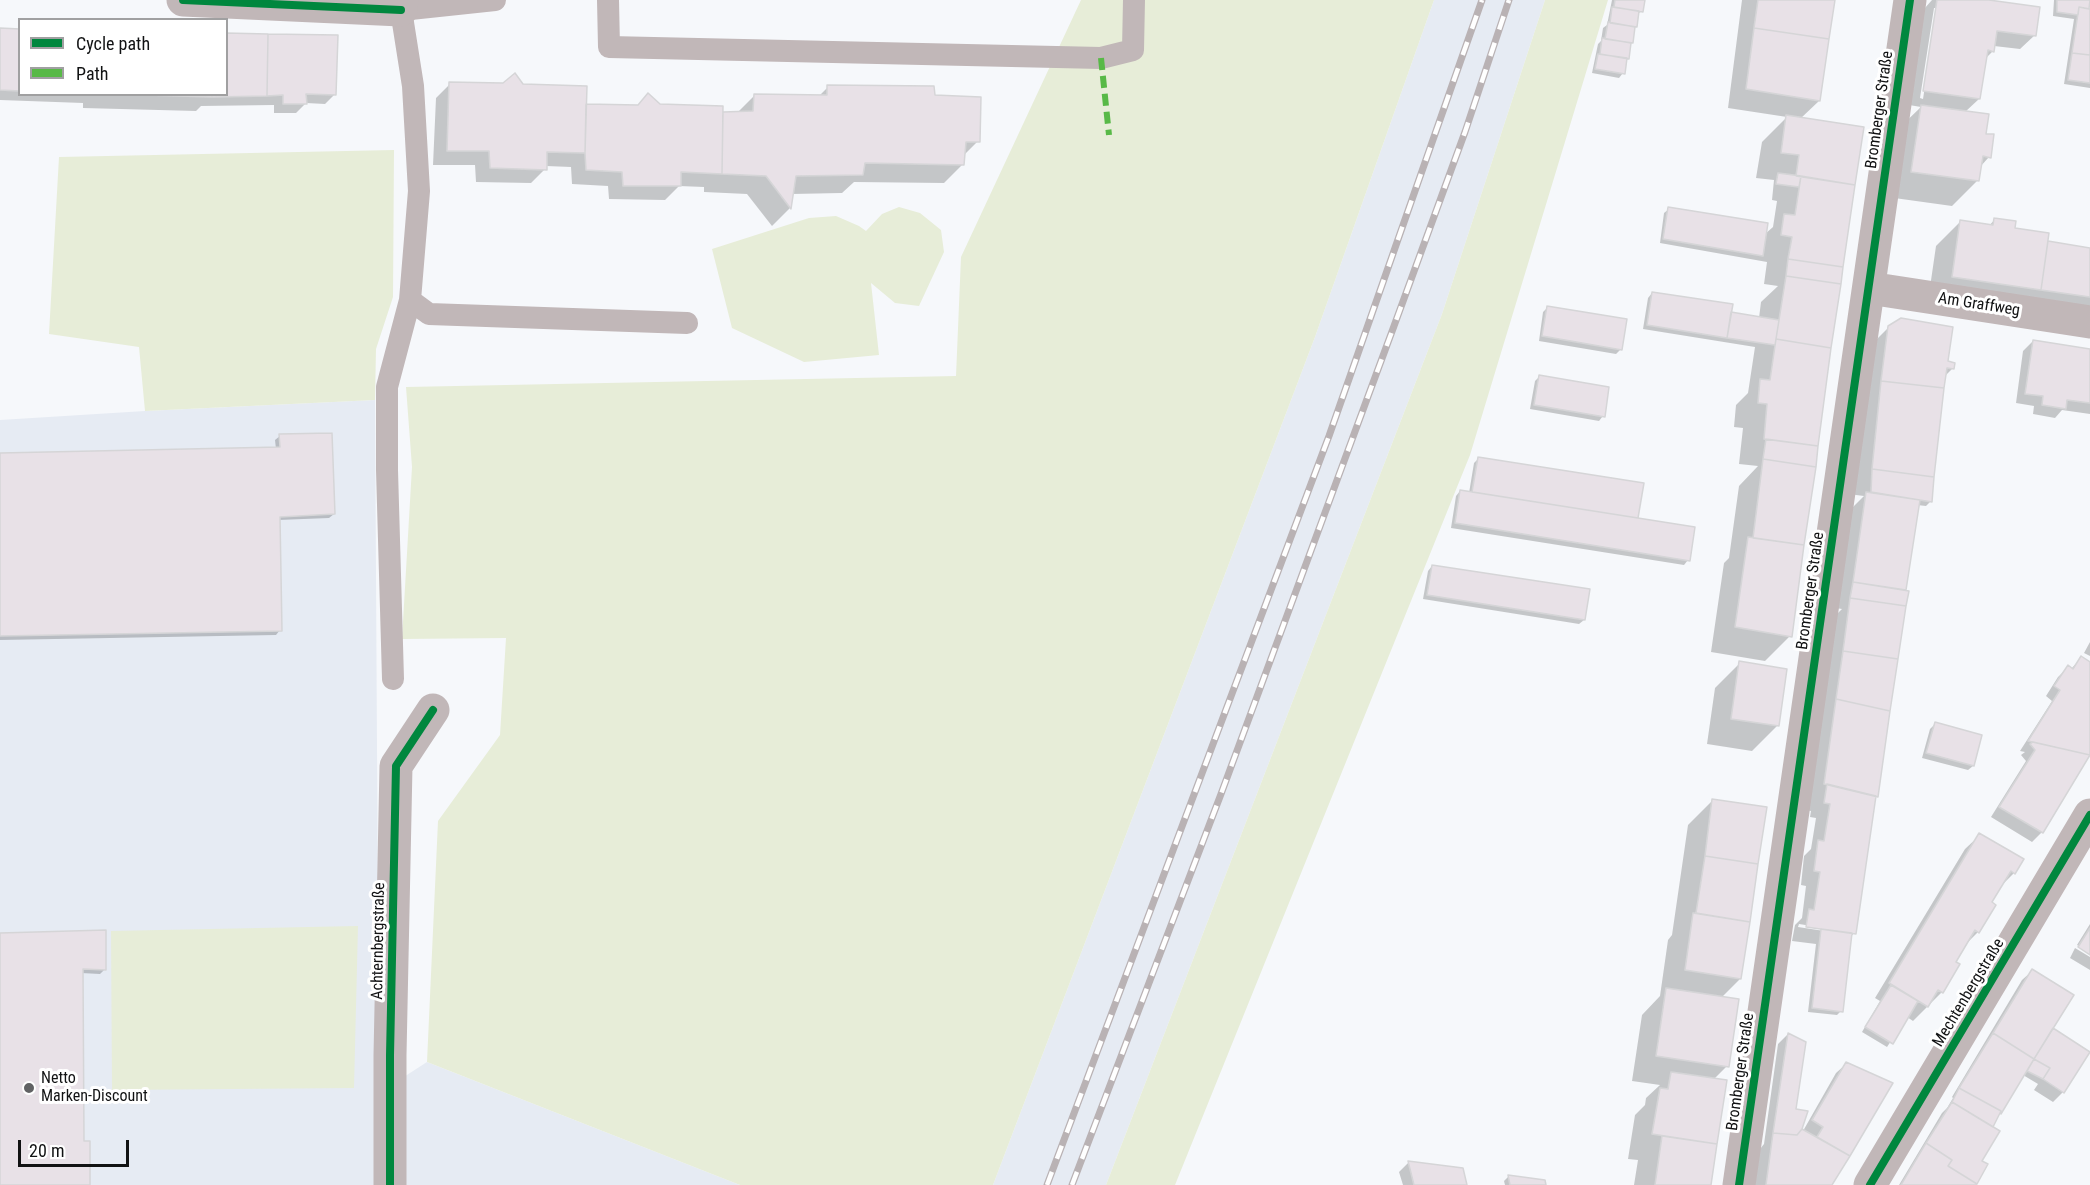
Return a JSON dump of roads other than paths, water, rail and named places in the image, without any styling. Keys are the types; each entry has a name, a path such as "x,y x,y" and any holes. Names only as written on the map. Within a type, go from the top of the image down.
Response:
{"street":[{"path":"183,0 401,5"},
{"name":"Bromberger Straße","path":"1738,1185 1910,0"},
{"name":"Am Graffweg","path":"1869,288 2090,322"},
{"name":"Achternbergstraße","path":"390,1185 390,1044 396,766 433,710"},
{"name":"Mechtenbergstraße","path":"1870,1185 1896,1145 2090,815"}],"lane":[{"path":"393,679 387,387 410,300 419,191 413,86 401,5 495,0"},
{"path":"608,0 609,47 1101,58 1132,50 1134,0"},
{"path":"410,300 429,314 687,323"}],"railway":[{"path":"1047,1185 1329,436 1482,0"},
{"path":"1072,1185 1221,794 1394,326 1465,132 1509,0"}],"place":[{"name":"Netto Marken-Discount","path":"29,1088"}]}
